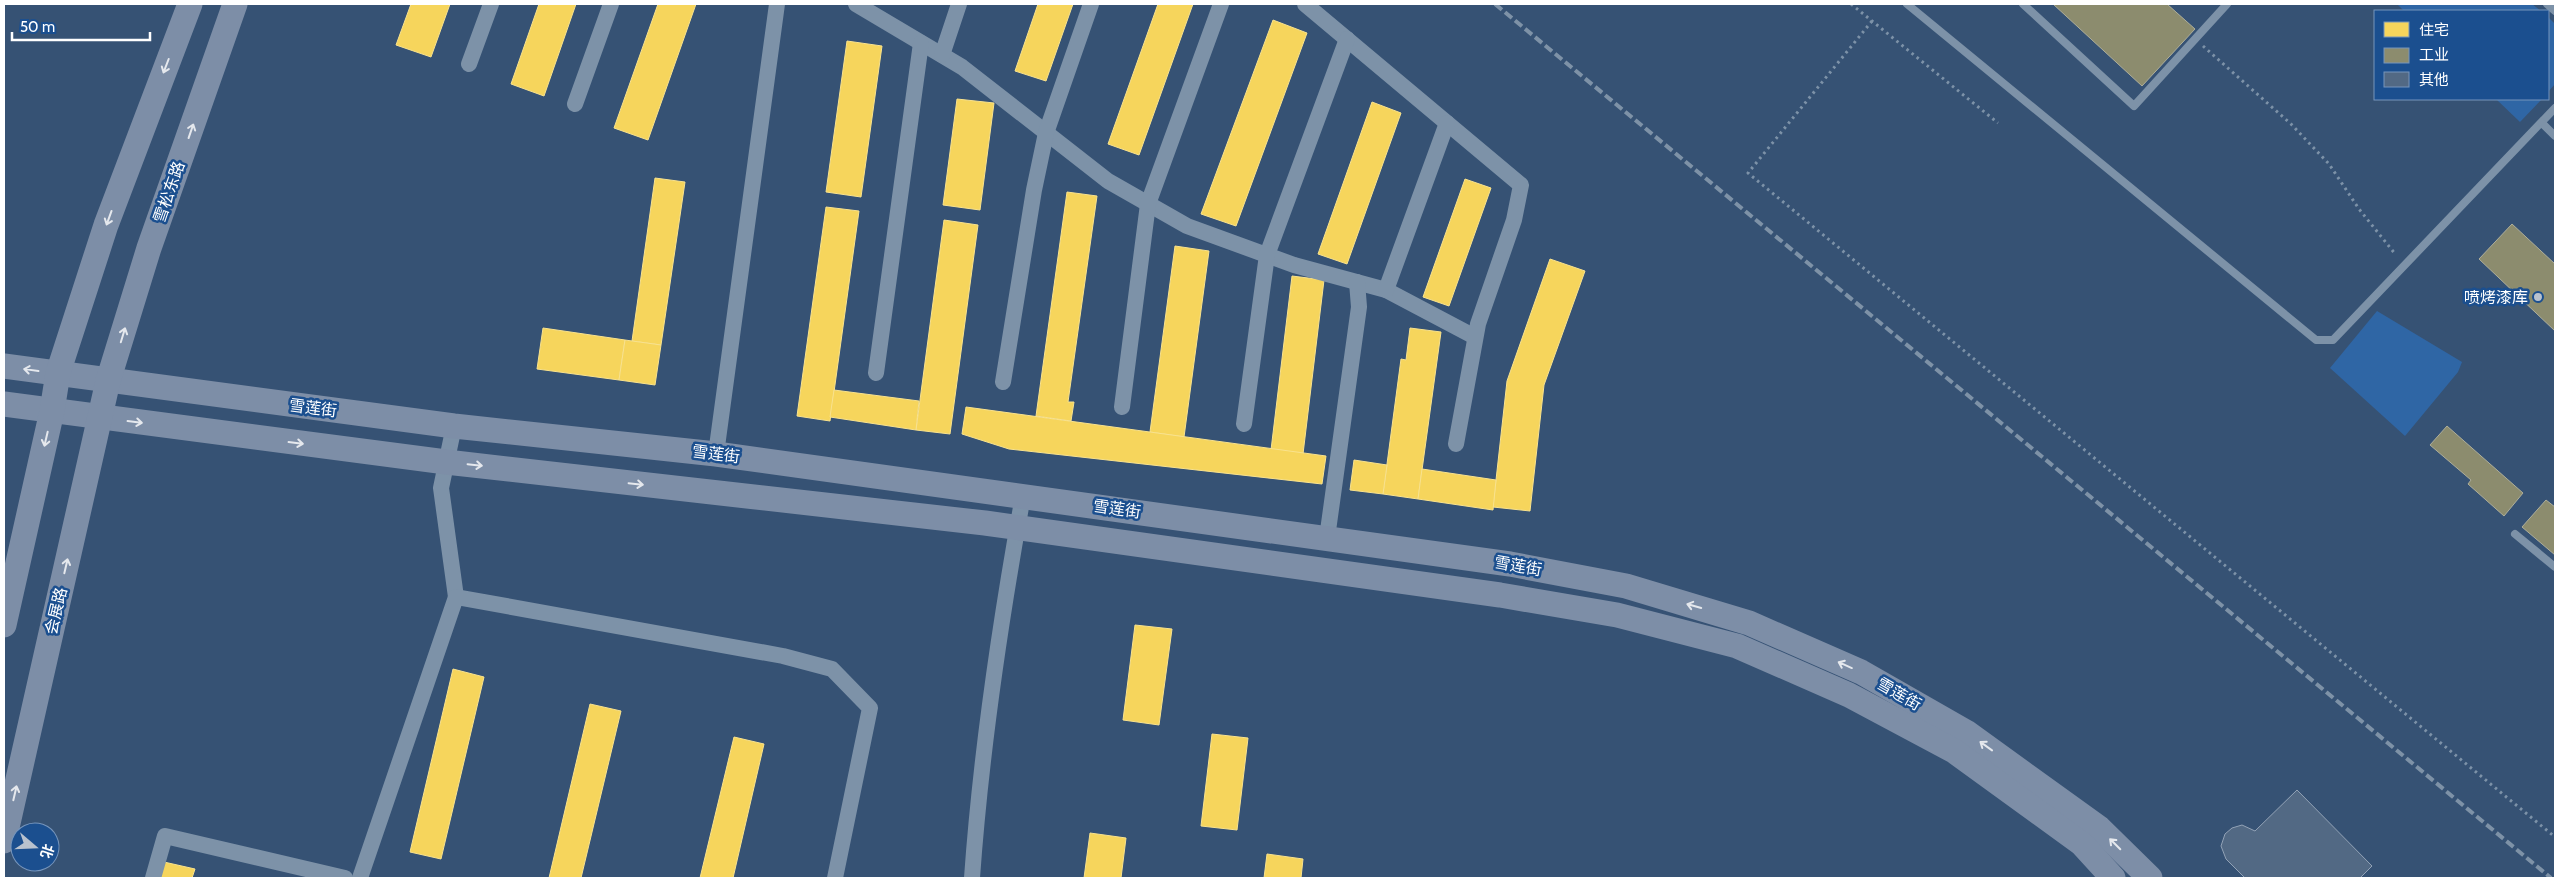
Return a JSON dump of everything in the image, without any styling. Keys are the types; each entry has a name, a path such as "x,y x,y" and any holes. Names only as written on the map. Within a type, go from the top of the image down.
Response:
{"main road":[{"path":"4,625 52,410 58,373 106,225 190,4"},
{"name":"雪松东路","path":"108,382 149,248 235,4"},
{"name":"雪莲街","path":"4,366 108,382 454,426 716,454 1510,564 1626,586 1749,623 1861,672 1966,732 2100,828 2150,878"},
{"name":"会展路","path":"4,841 108,382"},
{"name":"雪莲街","path":"4,404 446,462 1017,528 1500,595 1618,615 1737,646 1850,695 1954,751 2082,844 2113,878"}],"street":[{"path":"468,64 491,4"},
{"path":"575,104 611,4"},
{"path":"716,454 777,4"},
{"path":"856,4 962,67 1108,181 1188,226 1294,265 1386,290 1475,337"},
{"path":"942,55 959,4"},
{"path":"1003,382 1034,190 1046,133 1091,4"},
{"path":"1122,407 1148,204 1221,4"},
{"path":"1305,4 1521,186 1514,220 1478,324 1456,444"},
{"path":"1244,424 1267,255 1347,39"},
{"path":"876,373 921,43"},
{"path":"1386,290 1447,123"},
{"path":"1328,538 1359,307 1357,282"},
{"path":"360,878 456,597 441,488 454,426"},
{"path":"972,878 978,795 1004,603 1023,496"},
{"path":"456,597 783,656 832,668 870,708 835,878"},
{"path":"153,878 164,836 344,878"}],"lane":[{"path":"1907,4 2316,340 2333,340 2555,108"},
{"path":"2022,4 2134,106 2227,4"},
{"path":"2547,4 2555,11"},
{"path":"2542,123 2555,136"},
{"path":"2515,534 2555,567"}],"path":[{"path":"1851,4 1998,123"},
{"path":"1872,21 1748,173 2555,837"},
{"path":"2195,39 2291,124 2329,164 2359,209 2405,265"}],"shaded area":[{"path":"2397,4 2532,4 2540,10 2403,10"},
{"path":"2549,18 2555,24 2555,84 2549,91"},
{"path":"2497,100 2541,100 2520,122"},
{"path":"2377,311 2462,362 2458,372 2405,436 2330,368"}],"building: 住宅":[{"path":"411,4 450,4 431,57 396,45"},
{"path":"539,4 576,4 544,96 511,84"},
{"path":"658,4 696,4 648,140 614,128"},
{"path":"1038,4 1073,4 1046,81 1015,71"},
{"path":"1158,4 1193,4 1139,155 1108,144"},
{"path":"1273,20 1307,33 1236,226 1201,214"},
{"path":"847,41 882,46 861,197 826,192"},
{"path":"957,99 994,103 980,210 943,205"},
{"path":"1372,102 1401,113 1347,264 1318,254"},
{"path":"655,178 685,182 661,345 632,341"},
{"path":"1465,179 1491,188 1449,306 1423,297"},
{"path":"1067,192 1097,196 1068,402 1074,402 1071,421 1036,416"},
{"path":"826,207 859,211 830,421 797,416"},
{"path":"944,220 978,225 950,434 916,430"},
{"path":"1175,246 1209,251 1184,437 1150,432"},
{"path":"1550,259 1585,271 1544,385 1530,511 1493,507 1507,381"},
{"path":"1292,276 1324,280 1303,454 1271,450"},
{"path":"543,328 625,340 619,380 537,369"},
{"path":"1410,328 1441,332 1418,499 1383,494 1401,359 1406,360"},
{"path":"625,340 661,345 655,385 619,380"},
{"path":"834,390 919,401 916,430 830,417"},
{"path":"966,407 1326,456 1322,484 1009,449 962,434"},
{"path":"1354,460 1387,465 1383,494 1350,490"},
{"path":"1422,469 1496,480 1493,510 1418,499"},
{"path":"1135,625 1172,629 1159,725 1123,720"},
{"path":"453,669 484,677 441,859 410,852"},
{"path":"590,704 621,711 581,878 549,878"},
{"path":"1212,734 1248,738 1237,830 1201,826"},
{"path":"734,737 764,744 733,878 700,878"},
{"path":"1090,833 1126,838 1121,878 1084,878"},
{"path":"1267,854 1303,859 1301,878 1264,878"},
{"path":"164,862 195,869 192,878 160,878"}],"building: 工业":[{"path":"2053,4 2167,4 2195,29 2142,86"},
{"name":"喷烤漆库","path":"2512,224 2555,264 2555,331 2479,259"},
{"path":"2447,426 2523,493 2504,516 2468,484 2471,480 2430,445"},
{"path":"2546,500 2555,507 2555,555 2522,527"}],"building: 其他":[{"path":"2297,790 2372,866 2360,878 2245,878 2226,859 2221,846 2225,834 2232,828 2242,825 2255,831"}],"railway":[{"path":"1495,4 2551,878"}],"place":[{"name":"喷烤漆库","path":"2538,297"}]}
